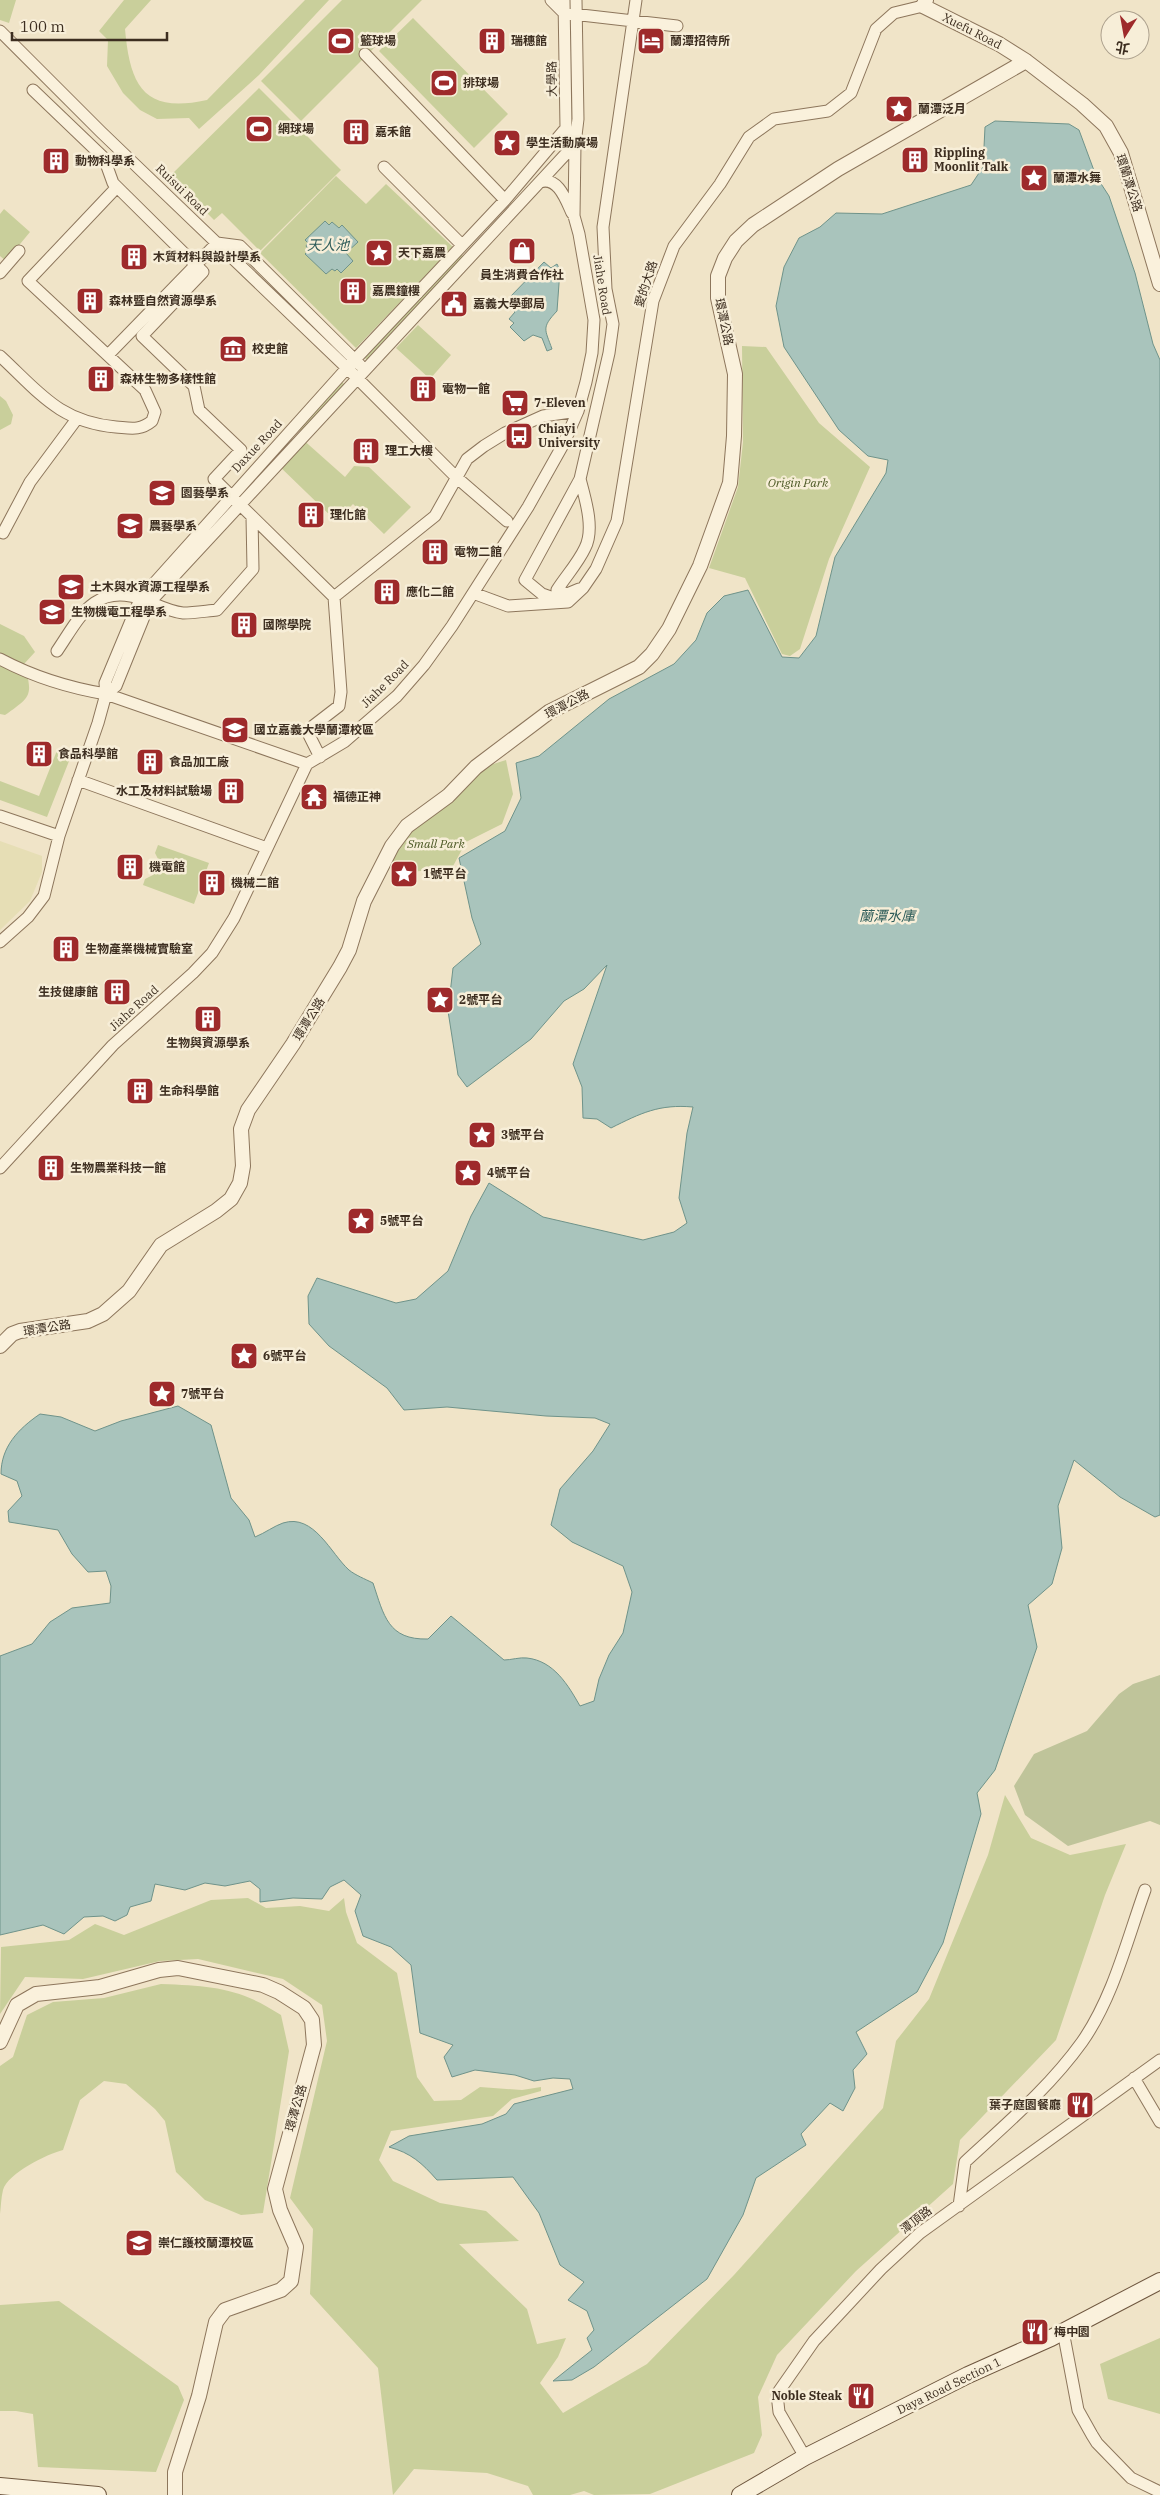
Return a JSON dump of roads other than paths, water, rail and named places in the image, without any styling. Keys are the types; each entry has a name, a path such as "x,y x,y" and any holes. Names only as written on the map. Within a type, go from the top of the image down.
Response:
{"main road":[{"name":"Daya Road Section 1","path":"740,2495 806,2457 968,2375 1063,2331 1160,2281"},
{"path":"0,2486 98,2495"}],"street":[{"path":"551,0 564,13 677,26"},
{"name":"大學路","path":"564,0 566,128"},
{"name":"Jiahe Road","path":"0,1168 113,1045 193,973 212,953 234,918 307,764 344,742 397,696 424,665 474,593 528,507 564,443 578,411 592,353 594,320 579,234 574,216 575,144 578,119 576,0"},
{"path":"568,602 542,594 525,580 580,479 609,353 613,324 606,289 603,227 636,0"},
{"name":"Xuefu Road","path":"924,3 1026,61"},
{"name":"愛的大路","path":"568,602 583,588 596,569 617,521 653,301 674,246 720,184 748,137 774,119 828,111 850,93 876,29 894,13 924,3"},
{"name":"Ruisui Road","path":"0,31 100,132 217,243 351,364 456,477 507,521"},
{"path":"365,54 505,200"},
{"name":"環蘭潭公路","path":"1026,61 1082,104 1106,126 1121,153 1160,284"},
{"name":"環潭公路","path":"0,1346 12,1334 88,1321 103,1314 129,1291 161,1245 216,1211 231,1199 240,1183 243,1166 241,1129 248,1110 293,1044 340,967 349,950 364,901 397,840 407,826 448,796 476,767 549,712 639,667 652,654 669,629 700,566 730,483 734,436 735,374 718,298 718,276 725,258 736,241 753,225 838,170 1026,61"},
{"path":"33,90 104,158 117,187 204,272 142,336 194,386 199,410 241,450 214,479 334,597 341,692 339,706 313,726 309,735 320,758"},
{"path":"145,600 239,505 575,144 566,128"},
{"name":"Daxue Road","path":"0,942 28,917 44,896 58,836 106,694 105,683 145,600 230,496 462,244 505,200 566,128"},
{"path":"384,167 462,244"},
{"path":"540,182 550,181 557,185 574,216"},
{"path":"0,356 59,411 76,420 138,429 152,421 155,412 145,390 28,282 117,187"},
{"path":"108,355 217,243"},
{"path":"0,273 19,251"},
{"path":"334,597 435,516 467,459 504,433 542,416 578,411"},
{"path":"3,532 30,482 76,420"},
{"path":"580,479 585,498 589,534 586,547 557,590 567,594 583,588"},
{"path":"57,651 79,616 90,605 107,596 145,600 181,613 217,610 254,569 252,517"},
{"path":"474,593 508,606 568,602"},
{"path":"0,659 49,680 84,691 106,694 307,764"},
{"path":"78,780 267,848"},
{"path":"0,816 58,836"},
{"path":"959,2206 964,2162 1035,2099 1083,2041 1107,1997 1145,1890"},
{"name":"環潭公路","path":"0,2042 17,2006 36,1994 100,1988 159,1970 178,1968 263,1986 279,1992 304,2008 312,2020 314,2045 276,2189 280,2210 296,2247 291,2281 281,2290 225,2310 216,2322 198,2396 175,2472 176,2495"},
{"name":"潭頂路","path":"806,2457 779,2412 777,2394 786,2378 814,2341 881,2269 920,2233 1160,2060"},
{"path":"1134,2078 1160,2122"},
{"path":"1063,2331 1078,2410 1092,2435 1097,2443 1131,2478 1160,2492"}],"water":[{"name":"蘭潭水庫","path":"995,121 1069,124 1079,130 1096,176 1109,196 1135,273 1153,344 1160,360 1160,1515 1155,1517 1120,1497 1074,1460 1058,1506 1062,1548 1052,1584 1028,1605 1037,1647 995,1770 977,1793 981,1814 943,1943 917,1992 856,2032 867,2054 853,2070 855,2088 843,2111 830,2103 801,2134 806,2145 756,2178 743,2215 707,2279 594,2367 572,2380 553,2381 592,2350 587,2338 594,2330 587,2311 568,2300 584,2282 560,2265 539,2213 513,2177 437,2180 416,2159 404,2152 389,2147 409,2136 482,2124 506,2114 514,2104 573,2089 570,2079 553,2078 534,2081 515,2075 475,2070 452,2077 444,2057 453,2045 420,2033 411,1965 391,1947 363,1936 355,1911 361,1895 344,1880 330,1887 322,1899 293,1898 260,1902 260,1889 250,1881 225,1886 205,1883 185,1890 155,1884 151,1901 130,1907 127,1915 115,1921 103,1916 84,1917 64,1934 43,1925 0,1935 0,1656 32,1644 50,1622 72,1608 110,1603 111,1586 106,1571 88,1572 72,1554 58,1530 9,1522 8,1511 22,1496 17,1481 1,1474 2,1464 8,1447 18,1432 40,1414 61,1417 95,1431 121,1421 178,1406 211,1425 231,1498 249,1520 255,1537 283,1523 294,1521 304,1524 321,1537 349,1570 373,1583 390,1624 404,1635 428,1639 451,1616 504,1660 527,1658 545,1664 565,1682 580,1706 594,1701 599,1679 609,1655 623,1633 632,1592 623,1566 572,1542 551,1525 560,1489 593,1451 610,1424 595,1418 546,1416 447,1407 404,1410 387,1388 329,1346 309,1324 308,1296 317,1278 396,1303 416,1299 448,1271 471,1216 489,1183 543,1217 643,1240 674,1232 687,1223 679,1198 687,1133 693,1107 660,1108 611,1128 597,1119 583,1118 582,1087 573,1064 607,965 584,989 564,1001 531,1039 467,1087 458,1075 448,1011 453,968 481,944 472,918 459,858 505,831 521,798 516,763 539,756 609,699 674,664 696,640 707,613 724,596 748,590 782,657 799,658 816,636 835,557 886,473 888,460 868,456 839,430 784,347 776,306 784,267 799,238 820,227 836,213 882,214 971,185 983,167 985,127"},
{"name":"天人池","path":"325,221 329,225 332,222 339,228 342,225 358,242 346,253 353,261 341,273 337,269 335,271 332,269 326,274 305,254 309,250 306,246 308,243 305,240"},
{"path":"544,262 551,268 557,264 560,270 557,311 548,321 546,329 552,349 547,351 542,338 533,335 524,341 510,327 514,323 509,319 515,312 510,307 515,301 510,297"}],"place":[{"name":"籃球場","path":"341,41"},
{"name":"瑞穗館","path":"492,41"},
{"name":"蘭潭招待所","path":"651,41"},
{"name":"排球場","path":"444,83"},
{"name":"蘭潭泛月","path":"899,109"},
{"name":"網球場","path":"259,129"},
{"name":"嘉禾館","path":"356,132"},
{"name":"學生活動廣場","path":"507,143"},
{"name":"Rippling Moonlit Talk","path":"915,160"},
{"name":"動物科學系","path":"56,161"},
{"name":"蘭潭水舞","path":"1034,178"},
{"name":"員生消費合作社","path":"522,251"},
{"name":"天下嘉農","path":"379,253"},
{"name":"木質材料與設計學系","path":"134,257"},
{"name":"嘉農鐘樓","path":"353,291"},
{"name":"森林暨自然資源學系","path":"90,301"},
{"name":"嘉義大學郵局","path":"454,304"},
{"name":"校史館","path":"233,349"},
{"name":"森林生物多樣性館","path":"101,379"},
{"name":"電物一館","path":"423,389"},
{"name":"7-Eleven","path":"515,403"},
{"name":"Chiayi University","path":"519,436"},
{"name":"理工大樓","path":"366,451"},
{"name":"園藝學系","path":"162,493"},
{"name":"理化館","path":"311,515"},
{"name":"農藝學系","path":"130,526"},
{"name":"電物二館","path":"435,552"},
{"name":"土木與水資源工程學系","path":"71,587"},
{"name":"應化二館","path":"387,592"},
{"name":"生物機電工程學系","path":"52,612"},
{"name":"國際學院","path":"244,625"},
{"name":"國立嘉義大學蘭潭校區","path":"235,730"},
{"name":"食品科學館","path":"39,754"},
{"name":"食品加工廠","path":"150,762"},
{"name":"水工及材料試驗場","path":"231,791"},
{"name":"福德正神","path":"314,797"},
{"name":"機電館","path":"130,867"},
{"name":"1號平台","path":"404,874"},
{"name":"機械二館","path":"212,883"},
{"name":"生物產業機械實驗室","path":"66,949"},
{"name":"生技健康館","path":"117,992"},
{"name":"2號平台","path":"440,1000"},
{"name":"生物與資源學系","path":"208,1019"},
{"name":"生命科學館","path":"140,1091"},
{"name":"3號平台","path":"482,1135"},
{"name":"生物農業科技一館","path":"51,1168"},
{"name":"4號平台","path":"468,1173"},
{"name":"5號平台","path":"361,1221"},
{"name":"6號平台","path":"244,1356"},
{"name":"7號平台","path":"162,1394"},
{"name":"葉子庭園餐廳","path":"1080,2105"},
{"name":"崇仁護校蘭潭校區","path":"139,2243"},
{"name":"梅中園","path":"1035,2332"},
{"name":"Noble Steak","path":"861,2396"}],"park label":[{"name":"Origin Park","path":"798,483"},
{"name":"Small Park","path":"436,844"}]}
